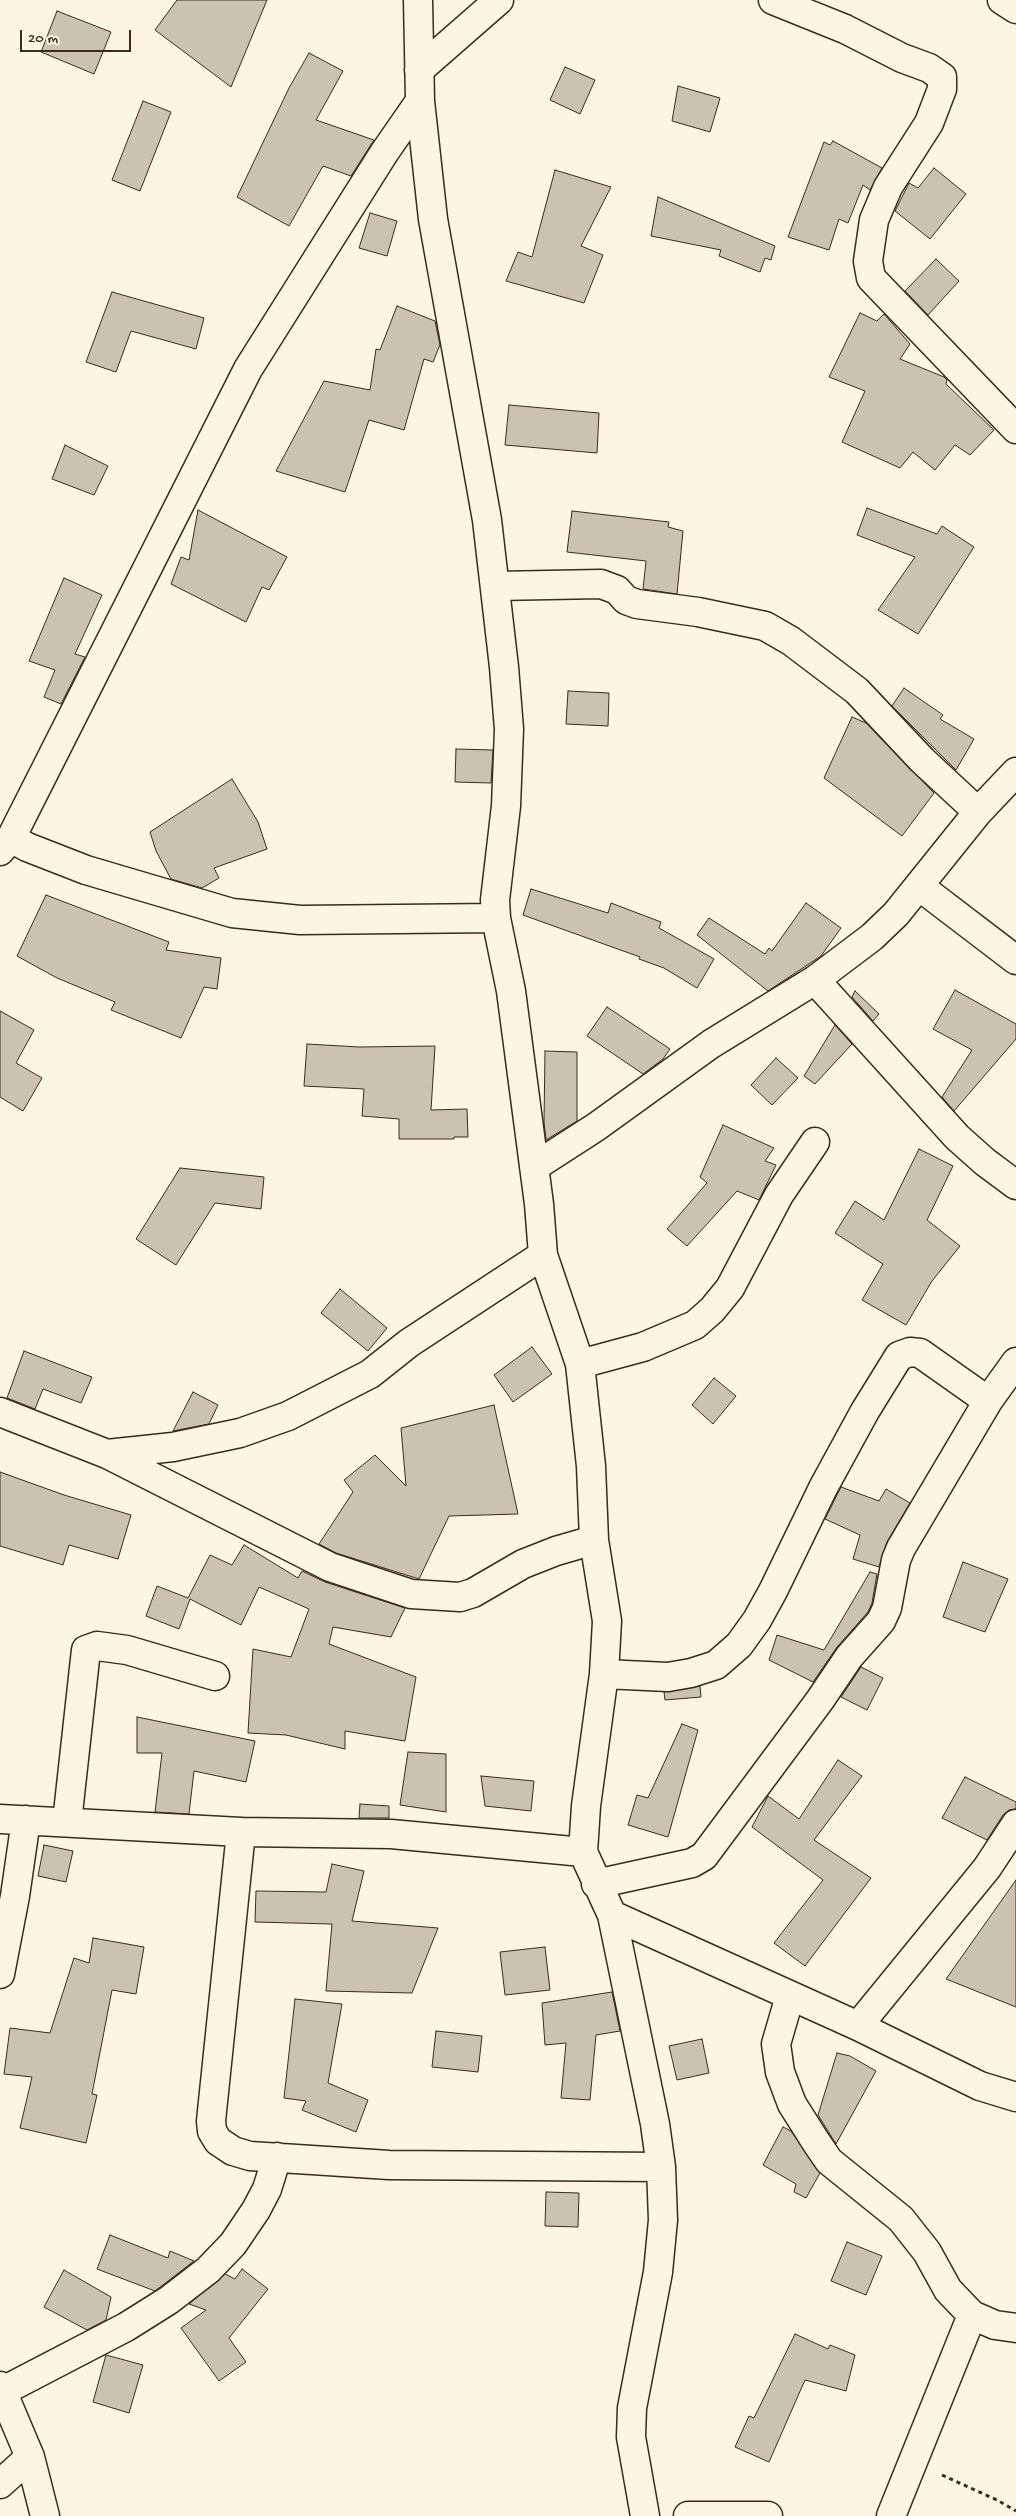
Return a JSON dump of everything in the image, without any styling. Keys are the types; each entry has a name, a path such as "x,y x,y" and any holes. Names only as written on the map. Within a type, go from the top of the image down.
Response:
{"street":[{"path":"418,0 420,101 433,219 487,520 496,586 508,729 506,806 495,892 496,918 511,991 534,1168 543,1255 580,1364 591,1466 594,1540 607,1620 604,1674 586,1806 582,1852 612,1915 656,2124 661,2167 663,2220 658,2272 632,2408 631,2437 645,2516"},
{"path":"419,70 499,0"},
{"path":"773,0 845,29 902,58 929,68 942,77 942,89 929,123 888,188 874,220 868,261 870,278 1016,429"},
{"path":"1002,0 1016,9"},
{"path":"420,101 384,153 248,369 6,844 27,847 86,870 232,913 300,920 496,918"},
{"path":"496,586 602,584 617,590 626,600 637,604 698,612 765,626 791,641 857,691 922,760 978,812"},
{"path":"534,1168 596,1127 711,1044 815,980 872,938 919,886 978,812 1016,772"},
{"path":"919,886 1016,960"},
{"path":"815,980 957,1136 985,1162 1016,1185"},
{"path":"580,1364 643,1346 670,1336 695,1325 712,1310 730,1288 779,1195 815,1142"},
{"path":"107,1454 199,1442 240,1433 288,1416 370,1374 409,1343 543,1255"},
{"path":"604,1674 668,1677 691,1673 716,1664 739,1645 757,1620 774,1591 828,1479 865,1411 899,1356 910,1352 920,1353 988,1401"},
{"path":"596,1884 692,1863 704,1856 820,1700 849,1657 881,1621 887,1608 900,1548 988,1401 1016,1362"},
{"path":"0,1412 107,1454 330,1567 411,1594 460,1597 473,1593 523,1564 556,1551 594,1540"},
{"path":"68,1822 86,1650 96,1646 127,1650 215,1676"},
{"path":"0,1974 16,1896 13,1819 241,1832 390,1834 582,1852"},
{"path":"858,2026 987,1868 1016,1824"},
{"path":"241,1832 212,2121 212,2131 218,2141 233,2151 250,2156 389,2165 661,2167"},
{"path":"612,1915 858,2026 980,2086 1016,2097"},
{"path":"790,1996 776,2044 780,2072 792,2104 829,2161 901,2219 927,2252 948,2290 972,2314 995,2325 1016,2328"},
{"path":"45,2516 30,2457 1,2388 126,2326 169,2300 208,2270 233,2244 256,2210 267,2189 277,2158"},
{"path":"891,2516 972,2314"},
{"path":"0,2484 30,2457"},
{"path":"688,2516 768,2516"}],"path":[{"path":"913,2460 960,2485 997,2500 1016,2511"}],"building":[{"path":"177,0 267,0 231,87 155,30"},
{"path":"57,11 111,32 94,74 41,52"},
{"path":"309,53 343,71 316,120 374,140 351,176 323,166 289,226 237,197 289,88"},
{"path":"565,67 595,80 580,114 550,100"},
{"path":"678,86 720,98 710,132 672,121"},
{"path":"143,101 171,112 140,191 112,180"},
{"path":"833,141 882,168 870,190 863,185 848,223 839,219 829,250 788,237 824,142 830,145"},
{"path":"934,168 966,194 930,239 895,211 909,183 918,188"},
{"path":"555,170 611,187 581,246 603,255 584,303 506,281 518,252 532,257"},
{"path":"658,197 775,246 771,260 765,258 760,272 719,256 721,250 651,236"},
{"path":"370,213 397,221 387,256 359,248"},
{"path":"936,259 959,281 928,315 905,291"},
{"path":"112,292 204,318 196,349 131,331 116,372 86,362"},
{"path":"397,306 435,321 440,345 433,362 424,359 404,430 369,420 345,492 276,471 324,381 370,390 376,349 380,350"},
{"path":"860,313 877,321 884,314 910,344 900,359 944,377 947,380 946,384 994,430 970,455 955,445 935,470 913,452 900,468 842,442 865,391 829,377"},
{"path":"509,405 599,413 597,453 505,445"},
{"path":"65,445 108,466 94,495 52,479"},
{"path":"867,508 937,534 942,526 974,547 918,634 878,610 915,557 857,535"},
{"path":"198,510 287,557 269,590 262,587 246,622 171,584 181,557 189,560"},
{"path":"572,511 669,522 668,527 683,531 677,594 643,589 646,561 567,552"},
{"path":"64,578 102,595 75,654 85,657 61,704 44,697 55,670 29,661"},
{"path":"904,688 943,715 940,719 974,739 956,770 892,706"},
{"path":"568,691 609,693 608,726 566,724"},
{"path":"852,717 866,723 934,793 902,836 824,778"},
{"path":"456,749 493,750 491,783 455,782"},
{"path":"232,779 258,822 267,849 214,868 219,878 202,888 171,879 156,851 150,832"},
{"path":"531,889 608,913 611,903 661,922 659,928 714,959 697,988 664,968 639,959 640,957 523,915"},
{"path":"46,895 169,942 166,950 221,958 217,989 204,987 181,1038 111,1010 115,1002 57,978 17,956"},
{"path":"806,903 841,928 821,956 768,991 697,935 709,918 765,954 769,948 772,951"},
{"path":"955,990 1016,1024 1016,1039 954,1111 942,1097 972,1050 933,1029"},
{"path":"855,991 879,1014 873,1021 852,997"},
{"path":"607,1007 670,1049 663,1059 643,1074 587,1036"},
{"path":"0,1011 34,1030 16,1063 42,1078 23,1111 0,1097"},
{"path":"835,1025 852,1044 815,1084 804,1076"},
{"path":"307,1044 359,1047 435,1046 431,1110 467,1109 468,1137 454,1137 454,1139 399,1139 399,1119 362,1116 364,1089 304,1086"},
{"path":"545,1051 577,1052 577,1121 546,1140 544,1122"},
{"path":"776,1058 798,1078 772,1105 751,1085"},
{"path":"723,1125 774,1148 765,1161 776,1165 759,1200 737,1191 687,1246 667,1229 707,1183 700,1177"},
{"path":"919,1149 953,1166 927,1220 960,1246 932,1281 906,1325 862,1300 883,1264 835,1233 855,1201 884,1220"},
{"path":"180,1168 264,1177 261,1209 215,1203 176,1265 136,1239"},
{"path":"340,1289 387,1328 368,1351 321,1313"},
{"path":"532,1347 552,1374 513,1402 494,1375"},
{"path":"24,1351 92,1377 81,1403 43,1389 35,1409 7,1398"},
{"path":"714,1378 736,1396 713,1424 692,1405"},
{"path":"193,1392 218,1405 209,1424 173,1431"},
{"path":"494,1405 518,1514 449,1516 419,1579 336,1553 319,1544 353,1492 344,1480 375,1455 406,1486 401,1428"},
{"path":"0,1472 64,1495 131,1515 118,1559 69,1545 63,1565 0,1546"},
{"path":"841,1487 879,1501 886,1489 910,1503 887,1542 879,1567 853,1559 860,1535 825,1519"},
{"path":"244,1545 298,1578 302,1571 325,1582 405,1608 391,1637 333,1627 329,1644 416,1677 405,1741 345,1731 345,1749 286,1735 248,1733 253,1649 291,1657 309,1609 259,1587 241,1625 190,1599 179,1629 146,1616 157,1586 188,1598 210,1555 232,1565"},
{"path":"963,1562 1008,1579 985,1632 943,1617"},
{"path":"870,1572 877,1574 872,1603 868,1612 837,1647 813,1682 769,1660 777,1635 824,1650"},
{"path":"861,1667 883,1678 867,1710 841,1697"},
{"path":"700,1686 701,1697 665,1700 664,1692"},
{"path":"137,1717 255,1741 246,1782 194,1771 189,1814 155,1812 162,1753 137,1753"},
{"path":"682,1724 698,1730 668,1837 628,1825 637,1795 648,1798"},
{"path":"408,1752 446,1754 446,1812 400,1805"},
{"path":"838,1760 862,1776 814,1840 871,1878 805,1966 774,1943 823,1880 752,1827 768,1796 799,1819"},
{"path":"481,1776 534,1781 531,1811 485,1806"},
{"path":"965,1777 1016,1802 1016,1809 1009,1810 1003,1815 987,1840 942,1818"},
{"path":"360,1804 389,1806 389,1818 359,1818"},
{"path":"44,1845 73,1851 66,1882 38,1876"},
{"path":"332,1864 364,1871 352,1921 438,1928 412,1993 326,1991 332,1924 255,1922 256,1891 326,1892"},
{"path":"1016,1880 1016,2007 946,1979"},
{"path":"93,1938 144,1947 136,1994 112,1990 92,2094 97,2095 86,2143 20,2128 32,2077 4,2074 10,2028 50,2033 74,1958 89,1963"},
{"path":"545,1947 550,1990 505,1995 500,1952"},
{"path":"612,1992 620,2031 596,2035 590,2100 561,2098 566,2043 545,2045 542,2003"},
{"path":"295,1999 342,2004 328,2083 368,2100 356,2132 302,2110 306,2101 284,2098"},
{"path":"436,2031 482,2036 478,2072 432,2067"},
{"path":"702,2039 709,2073 677,2080 669,2046"},
{"path":"837,2053 850,2056 876,2071 836,2144 818,2115"},
{"path":"783,2127 791,2131 820,2173 806,2198 794,2192 796,2184 763,2165"},
{"path":"546,2192 579,2193 578,2227 545,2226"},
{"path":"110,2235 168,2258 170,2251 194,2261 155,2291 97,2269"},
{"path":"847,2242 882,2256 866,2295 831,2281"},
{"path":"242,2269 268,2289 229,2338 246,2362 219,2381 181,2328 206,2310 189,2304 225,2274 235,2279"},
{"path":"64,2270 111,2297 106,2320 87,2330 44,2307"},
{"path":"795,2334 828,2349 830,2345 855,2355 846,2391 805,2380 769,2462 735,2447 749,2416 754,2418"},
{"path":"106,2355 143,2365 129,2413 93,2402"}]}
